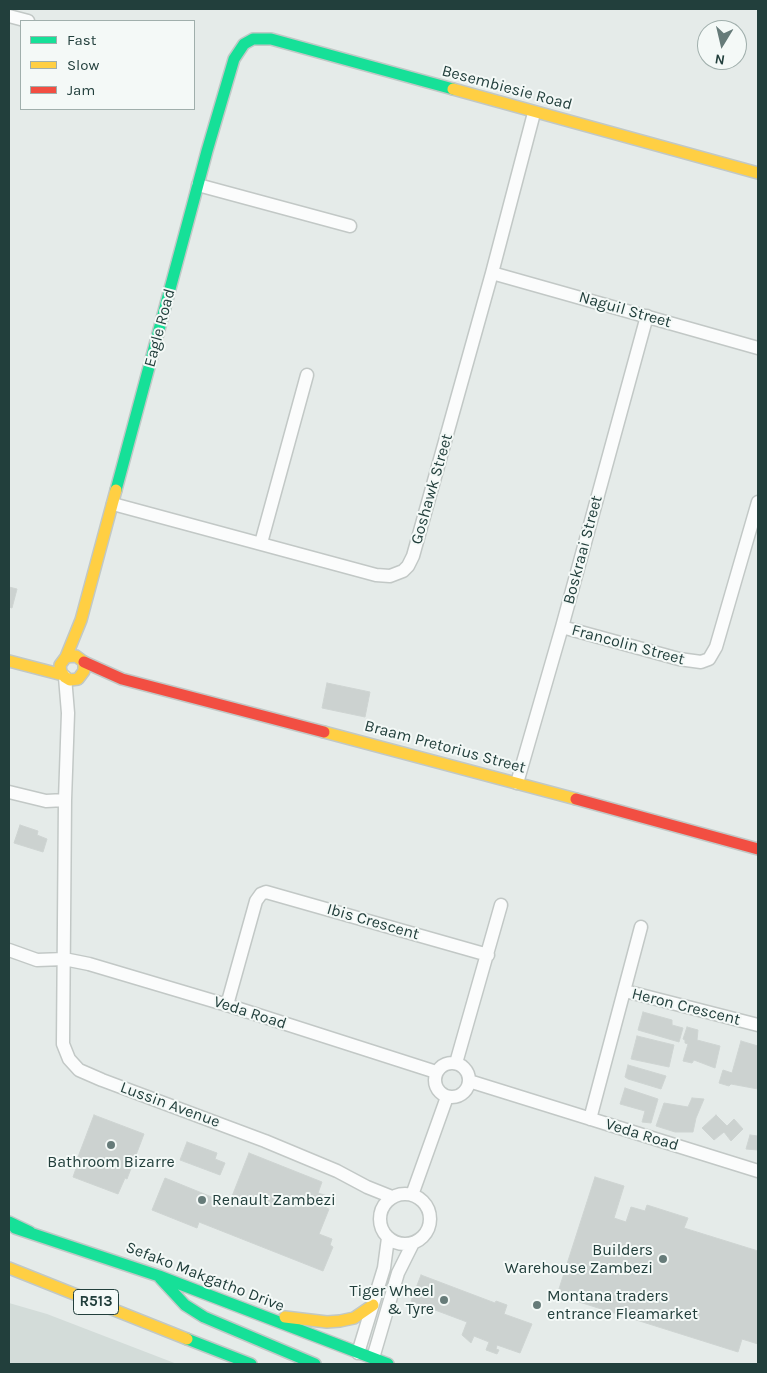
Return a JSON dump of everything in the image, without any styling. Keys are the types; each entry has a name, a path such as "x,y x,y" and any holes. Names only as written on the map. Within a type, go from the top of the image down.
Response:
{"main road":[{"name":"Besembiesie Road","path":"247,41 271,39 534,113 758,173"},
{"name":"Eagle Road","path":"64,658 82,620 198,185 234,59 239,49 247,41"},
{"path":"74,655 82,660 85,669 72,677 60,668 64,658 74,655"},
{"name":"Braam Pretorius Street","path":"26,665 49,664 64,658"},
{"name":"Braam Pretorius Street","path":"82,660 122,679 517,783 758,850"},
{"name":"Braam Pretorius Street","path":"9,661 72,677 122,679"},
{"path":"9,1222 30,1232"},
{"name":"Sefako Makgatho Drive","path":"9,1226 159,1276 256,1313 358,1359 373,1358 388,1364"},
{"name":"R513","path":"9,1268 251,1364"},
{"path":"159,1276 185,1305 204,1317 315,1364"},
{"path":"256,1313 336,1322 354,1318 373,1305"}],"street":[{"path":"9,16 24,20"},
{"name":"Goshawk Street","path":"112,504 384,576 395,575 408,566 413,556 492,272 534,113"},
{"path":"198,185 350,226"},
{"name":"Naguil Street","path":"492,272 758,348"},
{"name":"Boskraai Street","path":"517,783 562,627 647,316"},
{"path":"261,543 307,375"},
{"name":"Francolin Street","path":"562,627 679,659 701,662 709,659 716,647 758,502"},
{"name":"Eagle Road","path":"82,620 82,660"},
{"path":"64,959 65,800 68,713 72,677"},
{"path":"9,792 46,801 65,800"},
{"name":"Ibis Crescent","path":"227,1005 256,901 261,894 266,892 488,955"},
{"path":"456,1063 501,905"},
{"path":"625,991 642,927"},
{"name":"Veda Road","path":"9,950 43,961 64,959 89,964 227,1005 436,1072"},
{"name":"Lussin Avenue","path":"64,959 63,1044 66,1055 75,1067 102,1080 290,1151 392,1197 404,1194 412,1195"},
{"name":"Heron Crescent","path":"590,1119 604,1062 625,991 758,1025"},
{"path":"456,1063 466,1070 469,1081 466,1089 461,1095 454,1097 441,1094 436,1088 434,1081 436,1072 444,1064 456,1063"},
{"name":"Veda Road","path":"469,1081 758,1171"},
{"path":"358,1359 384,1268 388,1238 400,1244 413,1243 426,1233 430,1226 428,1209 423,1202 412,1195 448,1097"},
{"name":"Lussin Avenue","path":"367,1187 382,1209 380,1225 388,1238"},
{"path":"382,1209 392,1197"},
{"path":"373,1358 396,1280 413,1243"}],"shaded area":[{"path":"9,1303 47,1314 177,1364 9,1364"}],"building":[{"path":"9,587 17,589 12,608 9,607"},
{"path":"327,683 370,692 365,717 322,708"},
{"path":"20,825 38,831 37,835 47,839 43,852 14,843"},
{"path":"643,1012 672,1020 672,1025 683,1028 679,1042 638,1030"},
{"path":"687,1027 698,1030 697,1040 720,1046 715,1068 694,1060 692,1063 683,1061 688,1044 683,1039"},
{"path":"637,1036 674,1045 669,1067 631,1059"},
{"path":"741,1041 758,1046 758,1089 719,1083 723,1070 732,1073"},
{"path":"628,1065 666,1076 661,1089 625,1077"},
{"path":"625,1088 658,1099 651,1123 642,1122 645,1111 620,1104"},
{"path":"692,1098 704,1099 696,1118 693,1132 675,1132 656,1126 664,1103 688,1107"},
{"name":"Bathroom Bizarre","path":"94,1115 144,1134 127,1179 125,1178 118,1194 73,1177 80,1157 78,1157"},
{"path":"716,1115 727,1126 734,1119 743,1129 731,1141 724,1132 714,1140 702,1128"},
{"path":"750,1135 758,1136 758,1150 746,1149"},
{"path":"187,1142 217,1153 215,1159 225,1163 220,1175 180,1160"},
{"path":"249,1153 322,1182 318,1193 331,1197 326,1208 329,1209 319,1234 332,1239 330,1245 333,1247 323,1271 199,1222 197,1228 152,1210 165,1178 229,1204"},
{"name":"Builders Warehouse Zambezi","path":"595,1177 624,1186 614,1218 626,1222 631,1207 645,1211 647,1205 688,1218 684,1228 758,1251 758,1344 742,1339 738,1352 557,1295"},
{"path":"421,1275 495,1303 496,1301 507,1305 504,1314 532,1324 520,1353 497,1345 496,1349 499,1350 497,1354 486,1350 489,1342 474,1336 471,1343 462,1335 467,1322 411,1301"}],"traffic: fast":[{"path":"116,490 207,151 234,59 244,44 253,39 271,39 453,89"},
{"path":"9,1222 30,1232"},
{"path":"15,1228 159,1276 388,1364"},
{"path":"160,1278 185,1305 204,1317 315,1364"},
{"path":"187,1339 251,1364"}],"traffic: slow":[{"path":"453,89 758,173"},
{"path":"66,657 76,656 84,662 84,671 78,679 70,680 65,677 61,672 60,665 66,657 81,620 116,490"},
{"path":"9,661 63,675"},
{"path":"324,732 576,799"},
{"path":"9,1268 187,1339"},
{"path":"285,1317 327,1322 340,1321 354,1318 373,1305"}],"traffic: jam":[{"path":"84,662 122,679 324,732"},
{"path":"576,799 758,849"}],"place":[{"name":"Bathroom Bizarre","path":"111,1145"},
{"name":"Renault Zambezi","path":"202,1200"},
{"name":"Builders Warehouse Zambezi","path":"663,1259"},
{"name":"Tiger Wheel & Tyre","path":"444,1300"},
{"name":"Montana traders entrance Fleamarket","path":"537,1305"}]}
